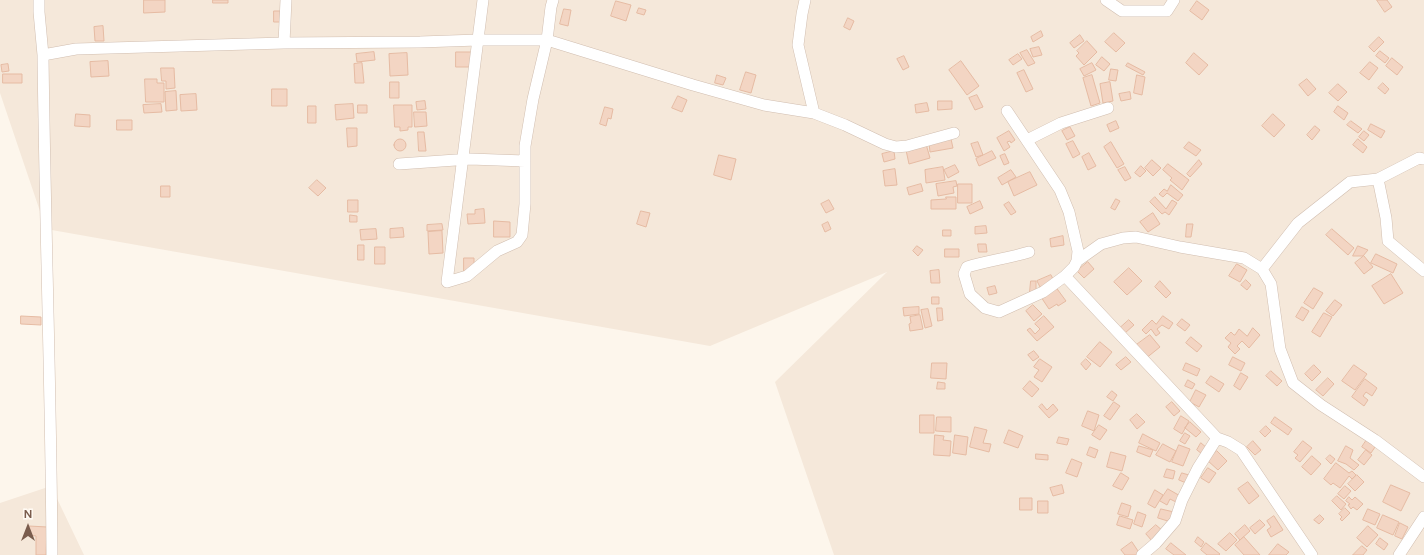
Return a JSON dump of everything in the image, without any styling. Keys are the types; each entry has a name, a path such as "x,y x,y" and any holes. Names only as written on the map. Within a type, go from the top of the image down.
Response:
{"street":[{"path":"39,0 43,55 52,555"},
{"path":"284,43 286,0"},
{"path":"484,0 447,282 467,276 497,251 517,242 522,235 525,204 524,161 533,99 547,40 553,0"},
{"path":"805,0 798,45 814,113"},
{"path":"1106,0 1122,11 1138,12 1167,11 1174,0"},
{"path":"43,55 76,49 284,43 547,40 693,85 764,104 814,113 845,125 885,144 896,147 907,146 954,133"},
{"path":"1027,140 1061,123 1108,108"},
{"path":"1007,111 1060,190 1069,212 1078,251 1077,262 1074,268 1065,276 1043,292 999,312 985,308 970,294 964,274 967,267 985,262 1010,258 1029,252"},
{"path":"1262,269 1298,223 1350,182 1378,179 1420,158 1424,159"},
{"path":"400,164 463,160 524,161"},
{"path":"1378,179 1386,218 1388,241 1424,271"},
{"path":"1077,262 1101,244 1123,238 1136,237 1180,247 1244,258 1262,269 1272,284 1280,349 1293,383 1321,405 1375,440 1424,477"},
{"path":"1065,276 1217,438 1228,442 1241,450 1312,555"},
{"path":"1142,555 1156,543 1175,521 1182,500 1194,475 1217,438"},
{"path":"1399,555 1424,517"}],"shaded area":[{"path":"0,0 1424,0 1424,555 834,555 775,382 887,272 710,346 46,229 0,93"},
{"path":"51,486 84,555 0,555 0,503"}],"building":[{"path":"144,0 165,0 165,12 144,13"},
{"path":"213,0 228,0 228,3 213,3"},
{"path":"1377,0 1387,0 1392,7 1385,12"},
{"path":"616,1 631,5 626,21 611,16"},
{"path":"1197,1 1209,10 1202,20 1190,11"},
{"path":"639,8 646,10 644,15 637,13"},
{"path":"564,9 571,10 568,26 560,24"},
{"path":"274,11 280,11 280,22 274,22"},
{"path":"848,18 854,21 850,30 844,27"},
{"path":"103,26 104,41 95,41 94,27"},
{"path":"1041,31 1043,36 1033,42 1031,37"},
{"path":"1114,33 1125,43 1116,52 1105,42"},
{"path":"1080,35 1084,41 1074,48 1070,43"},
{"path":"1379,37 1384,42 1374,52 1369,47"},
{"path":"1087,41 1097,52 1084,65 1076,56 1079,53 1077,51"},
{"path":"1039,47 1042,55 1033,57 1030,49"},
{"path":"1027,50 1035,63 1028,66 1020,53"},
{"path":"1380,51 1389,58 1385,63 1376,56"},
{"path":"374,52 375,60 357,62 356,54"},
{"path":"456,52 472,52 472,67 456,67"},
{"path":"407,53 408,75 390,76 389,54"},
{"path":"1194,53 1208,65 1199,75 1186,63"},
{"path":"1018,54 1022,59 1013,65 1009,60"},
{"path":"904,56 909,67 903,70 897,59"},
{"path":"1102,57 1110,64 1104,71 1096,65"},
{"path":"1392,58 1403,67 1397,75 1386,66"},
{"path":"108,61 109,76 91,77 90,62"},
{"path":"961,61 979,86 967,95 949,70"},
{"path":"1370,62 1378,68 1369,80 1360,73"},
{"path":"362,63 364,83 355,83 354,64"},
{"path":"1092,63 1096,70 1084,76 1080,69"},
{"path":"1128,63 1145,72 1143,75 1126,66"},
{"path":"8,64 9,71 2,72 1,65"},
{"path":"161,68 174,68 175,88 166,89 166,81 162,81"},
{"path":"1111,69 1118,70 1116,81 1109,80"},
{"path":"1024,70 1033,89 1026,92 1017,73"},
{"path":"746,72 756,75 751,93 740,90"},
{"path":"3,74 22,74 22,83 3,83"},
{"path":"717,75 726,78 723,85 715,83"},
{"path":"1092,75 1100,103 1091,106 1083,78"},
{"path":"1137,75 1145,77 1142,95 1134,93"},
{"path":"145,79 157,79 157,83 164,83 164,102 146,102"},
{"path":"1307,79 1316,89 1308,96 1299,85"},
{"path":"390,82 399,82 399,98 390,98"},
{"path":"1110,82 1113,101 1103,103 1100,84"},
{"path":"1383,83 1389,89 1385,94 1378,88"},
{"path":"1338,84 1347,92 1338,101 1329,93"},
{"path":"272,89 287,89 287,106 272,106"},
{"path":"176,91 177,110 166,111 165,92"},
{"path":"1130,92 1131,99 1121,101 1119,94"},
{"path":"196,94 197,110 181,111 180,95"},
{"path":"977,95 983,107 975,110 969,98"},
{"path":"678,96 687,100 682,112 672,108"},
{"path":"425,101 426,109 417,110 416,102"},
{"path":"938,101 952,101 952,109 938,110"},
{"path":"927,103 929,111 916,113 915,105"},
{"path":"161,104 162,112 144,113 143,105"},
{"path":"353,104 354,118 336,120 335,105"},
{"path":"358,105 367,105 367,113 358,113"},
{"path":"394,105 412,105 412,127 408,127 408,130 400,131 400,127 395,127"},
{"path":"308,106 316,106 316,123 308,123"},
{"path":"1338,106 1348,113 1344,120 1334,112"},
{"path":"605,107 613,109 611,119 608,118 606,126 600,124"},
{"path":"414,112 426,112 427,126 415,127"},
{"path":"76,114 90,115 90,127 75,126"},
{"path":"1273,114 1285,125 1274,137 1262,126"},
{"path":"117,120 132,120 132,130 117,130"},
{"path":"1116,121 1119,128 1110,132 1107,125"},
{"path":"1351,121 1362,129 1358,133 1347,125"},
{"path":"1371,124 1385,131 1381,138 1368,130"},
{"path":"1315,126 1320,130 1312,140 1307,135"},
{"path":"1070,127 1075,136 1067,140 1062,131"},
{"path":"347,128 357,128 357,146 348,147"},
{"path":"1009,131 1015,140 1011,143 1010,141 1007,142 1010,147 1004,151 997,138"},
{"path":"1364,131 1369,135 1364,141 1359,137"},
{"path":"418,132 424,132 426,151 419,151"},
{"path":"400,139 404,141 406,145 404,149 400,151 396,149 394,145 396,141"},
{"path":"951,139 953,148 930,152 929,143"},
{"path":"1358,139 1367,147 1363,153 1353,145"},
{"path":"1073,141 1080,154 1073,158 1066,144"},
{"path":"978,142 983,155 976,157 971,144"},
{"path":"1111,142 1124,164 1117,168 1104,147"},
{"path":"1189,142 1201,150 1196,156 1184,148"},
{"path":"926,144 930,158 909,164 906,150"},
{"path":"894,151 895,159 884,162 882,154"},
{"path":"992,151 996,158 979,166 976,159"},
{"path":"1089,153 1096,166 1088,170 1082,157"},
{"path":"1005,154 1009,163 1004,165 1000,156"},
{"path":"719,155 736,159 731,180 714,175"},
{"path":"1152,160 1161,168 1153,176 1145,168"},
{"path":"1199,160 1202,164 1190,177 1187,174"},
{"path":"1168,164 1189,180 1182,190 1170,180 1172,178 1163,170"},
{"path":"955,165 959,172 948,178 944,170"},
{"path":"1141,166 1146,171 1140,177 1135,173"},
{"path":"943,167 945,180 926,183 925,170"},
{"path":"1125,167 1131,178 1125,181 1118,170"},
{"path":"895,169 897,185 885,186 883,171"},
{"path":"1011,170 1016,177 1002,185 998,178"},
{"path":"1030,172 1037,185 1014,196 1008,182"},
{"path":"317,180 326,188 318,196 309,188"},
{"path":"956,181 957,186 953,187 954,193 938,196 936,184"},
{"path":"921,184 923,191 909,195 907,188"},
{"path":"958,184 972,184 972,203 958,203"},
{"path":"1171,185 1183,195 1178,201 1167,193 1163,197 1159,194 1164,189 1167,191"},
{"path":"161,186 170,186 170,197 161,197"},
{"path":"946,197 956,197 956,209 931,209 931,200 946,199"},
{"path":"1155,197 1166,209 1172,200 1177,203 1169,215 1165,212 1162,214 1150,202"},
{"path":"1116,199 1120,201 1115,210 1111,208"},
{"path":"348,200 358,200 358,212 348,212"},
{"path":"829,200 834,209 826,213 821,204"},
{"path":"980,201 983,208 970,214 967,207"},
{"path":"1009,202 1016,212 1011,215 1004,205"},
{"path":"484,209 485,223 468,224 467,214 475,214 475,210"},
{"path":"641,211 650,213 646,227 637,224"},
{"path":"1153,213 1160,224 1148,232 1140,222"},
{"path":"350,215 357,216 357,222 350,222"},
{"path":"494,221 510,222 510,237 494,237"},
{"path":"828,222 831,229 825,232 822,225"},
{"path":"442,224 443,230 427,231 427,225"},
{"path":"1187,224 1193,224 1191,237 1186,237"},
{"path":"986,226 987,233 975,234 975,227"},
{"path":"403,228 404,237 390,238 390,229"},
{"path":"376,229 377,239 361,240 360,230"},
{"path":"1332,229 1354,248 1348,255 1326,235"},
{"path":"943,230 951,230 951,236 943,236"},
{"path":"442,231 443,253 429,254 428,232"},
{"path":"1063,236 1064,245 1051,247 1050,239"},
{"path":"978,244 986,244 987,252 979,252"},
{"path":"358,245 364,245 364,260 358,260"},
{"path":"917,246 923,250 918,256 913,251"},
{"path":"1358,246 1368,250 1363,256 1353,256"},
{"path":"375,247 385,247 385,264 375,264"},
{"path":"945,249 959,249 959,257 945,257"},
{"path":"1376,254 1397,264 1393,273 1371,263"},
{"path":"1364,256 1373,267 1364,274 1355,263"},
{"path":"464,258 474,258 474,274 464,274"},
{"path":"1088,262 1094,269 1084,278 1077,271"},
{"path":"1237,264 1247,270 1240,282 1229,276"},
{"path":"1129,268 1142,281 1127,295 1114,282"},
{"path":"939,270 940,283 931,283 930,271"},
{"path":"1391,274 1403,293 1384,304 1372,286"},
{"path":"1051,275 1054,281 1040,287 1037,281"},
{"path":"1246,280 1251,285 1247,290 1241,285"},
{"path":"1031,281 1036,281 1036,292 1030,292"},
{"path":"1160,281 1171,293 1166,298 1155,287"},
{"path":"995,286 997,293 989,295 987,288"},
{"path":"1055,286 1066,301 1049,309 1041,297"},
{"path":"1314,288 1323,293 1313,309 1304,303"},
{"path":"932,297 939,297 939,304 932,304"},
{"path":"1335,300 1342,305 1333,316 1326,311"},
{"path":"1033,305 1042,314 1034,321 1026,311"},
{"path":"919,307 919,314 904,316 903,308"},
{"path":"1302,307 1309,311 1303,321 1296,317"},
{"path":"937,308 942,308 943,320 938,321"},
{"path":"928,309 932,326 925,328 921,310"},
{"path":"1324,313 1332,317 1320,337 1312,332"},
{"path":"920,315 923,329 910,331 910,317"},
{"path":"21,316 41,317 41,325 21,324"},
{"path":"1044,316 1054,327 1037,341 1027,330 1030,328 1035,334 1040,329 1035,324"},
{"path":"1163,316 1173,323 1169,329 1162,325 1157,329 1160,333 1156,336 1151,329 1146,334 1142,330 1152,320 1156,324"},
{"path":"1182,319 1190,325 1185,331 1177,325"},
{"path":"1129,320 1134,325 1125,333 1120,328"},
{"path":"1253,328 1260,335 1249,348 1242,341 1237,346 1240,349 1235,354 1228,347 1231,343 1225,338 1231,332 1235,335 1239,329 1247,336"},
{"path":"1150,335 1160,347 1145,359 1135,346"},
{"path":"1191,337 1202,346 1197,352 1186,343"},
{"path":"1100,342 1112,352 1100,367 1087,357"},
{"path":"1034,351 1039,357 1033,361 1028,355"},
{"path":"1126,357 1131,362 1121,370 1116,365"},
{"path":"1233,357 1245,363 1241,371 1229,365"},
{"path":"1040,359 1052,367 1042,382 1034,377 1039,370 1034,367"},
{"path":"1086,359 1091,364 1086,370 1081,364"},
{"path":"932,363 947,363 946,379 931,378"},
{"path":"1186,363 1200,369 1197,376 1183,370"},
{"path":"1314,365 1321,372 1312,381 1305,374"},
{"path":"1354,365 1367,374 1355,390 1342,381"},
{"path":"1271,371 1282,381 1277,386 1266,376"},
{"path":"1241,373 1248,377 1240,390 1234,386"},
{"path":"1211,376 1224,384 1219,392 1206,383"},
{"path":"1328,378 1334,384 1323,396 1316,390"},
{"path":"1365,379 1377,388 1372,396 1366,392 1363,396 1368,400 1364,406 1352,397"},
{"path":"1188,380 1195,384 1192,389 1185,386"},
{"path":"1030,381 1039,389 1032,397 1023,389"},
{"path":"938,382 945,383 945,389 937,389"},
{"path":"1196,390 1206,395 1199,407 1190,402"},
{"path":"1112,391 1117,395 1113,401 1107,397"},
{"path":"1114,402 1120,406 1110,420 1104,416"},
{"path":"1172,402 1180,411 1174,416 1166,407"},
{"path":"1042,404 1047,410 1053,404 1058,410 1049,418 1039,407"},
{"path":"1088,411 1099,415 1094,431 1082,426"},
{"path":"1137,414 1145,422 1137,429 1130,420"},
{"path":"920,415 934,415 934,433 920,433"},
{"path":"1181,416 1189,421 1182,434 1174,429"},
{"path":"937,417 951,417 951,432 936,431"},
{"path":"1275,417 1292,429 1288,435 1271,423"},
{"path":"1190,422 1201,432 1196,437 1185,428"},
{"path":"1099,425 1107,430 1100,440 1092,435"},
{"path":"1266,426 1271,431 1265,437 1260,432"},
{"path":"975,427 987,430 983,443 991,444 989,452 970,447"},
{"path":"1009,430 1023,436 1018,448 1004,443"},
{"path":"1185,433 1190,436 1185,444 1180,441"},
{"path":"1143,434 1160,443 1156,451 1139,443"},
{"path":"935,435 944,436 943,440 951,441 950,456 934,455"},
{"path":"955,435 968,437 966,455 953,453"},
{"path":"1059,437 1069,439 1067,445 1057,443"},
{"path":"1368,438 1377,444 1371,453 1362,447"},
{"path":"1253,441 1261,450 1255,455 1247,447"},
{"path":"1303,441 1312,448 1300,462 1295,458 1298,455 1294,452"},
{"path":"1201,443 1207,448 1202,454 1197,450"},
{"path":"1163,444 1176,451 1170,462 1156,455"},
{"path":"1179,445 1190,449 1183,466 1172,462"},
{"path":"1139,446 1153,450 1150,457 1137,452"},
{"path":"1346,446 1353,450 1350,458 1359,465 1354,470 1346,464 1338,461"},
{"path":"1090,447 1098,450 1095,458 1087,455"},
{"path":"1366,450 1372,455 1364,465 1358,460"},
{"path":"1217,451 1227,461 1218,470 1207,460"},
{"path":"1111,452 1126,456 1122,471 1107,467"},
{"path":"1036,454 1048,455 1048,460 1036,459"},
{"path":"1330,455 1335,459 1331,464 1326,459"},
{"path":"1312,456 1321,464 1311,475 1302,467"},
{"path":"1072,459 1082,463 1077,477 1066,473"},
{"path":"1336,463 1349,473 1352,471 1356,475 1352,479 1349,476 1340,488 1333,483 1331,485 1324,479"},
{"path":"1208,468 1216,473 1209,483 1201,478"},
{"path":"1167,469 1175,471 1173,479 1164,477"},
{"path":"1121,473 1129,478 1122,490 1113,486"},
{"path":"1182,473 1189,475 1186,483 1179,480"},
{"path":"1357,475 1364,482 1355,491 1348,484"},
{"path":"1248,482 1259,496 1249,504 1238,489"},
{"path":"1062,485 1064,493 1053,496 1050,488"},
{"path":"1391,485 1410,493 1401,511 1383,502"},
{"path":"1345,486 1351,491 1344,499 1338,494"},
{"path":"1168,489 1182,497 1178,503 1170,499 1167,505 1160,501"},
{"path":"1155,490 1163,495 1155,508 1148,504"},
{"path":"1337,496 1346,504 1341,510 1332,501"},
{"path":"1349,497 1352,500 1355,497 1363,504 1357,510 1353,507 1351,509 1348,505 1350,504 1346,501"},
{"path":"1020,498 1032,498 1032,510 1020,510"},
{"path":"1038,501 1048,501 1048,513 1038,513"},
{"path":"1122,503 1131,506 1128,517 1118,514"},
{"path":"1345,508 1350,513 1342,521 1340,519 1342,517 1339,514"},
{"path":"1161,509 1174,512 1171,522 1158,518"},
{"path":"1368,509 1380,514 1375,525 1363,520"},
{"path":"1138,512 1146,515 1142,527 1134,524"},
{"path":"1320,515 1324,519 1319,524 1314,520"},
{"path":"1383,515 1399,522 1393,535 1377,528"},
{"path":"1120,516 1133,520 1130,529 1117,525"},
{"path":"1274,516 1283,530 1271,537 1267,530 1271,527 1267,521"},
{"path":"1260,520 1265,525 1255,534 1250,528"},
{"path":"1400,523 1408,527 1402,539 1395,536"},
{"path":"1156,525 1163,531 1152,541 1146,534"},
{"path":"1245,525 1250,531 1240,540 1235,534"},
{"path":"29,526 47,527 46,555 36,555 36,536 29,535"},
{"path":"1368,526 1378,535 1367,547 1357,538"},
{"path":"1230,533 1237,540 1226,551 1218,544"},
{"path":"1198,537 1204,542 1201,547 1195,542"},
{"path":"1244,537 1260,555 1244,555 1235,545"},
{"path":"1380,538 1388,544 1384,550 1376,544"},
{"path":"1132,542 1140,554 1125,555 1121,550"},
{"path":"1171,543 1186,555 1174,555 1166,549"},
{"path":"1206,543 1220,554 1207,555 1201,550"},
{"path":"1278,544 1289,552 1286,555 1269,555"},
{"path":"1362,546 1367,550 1363,555 1353,555"}]}
